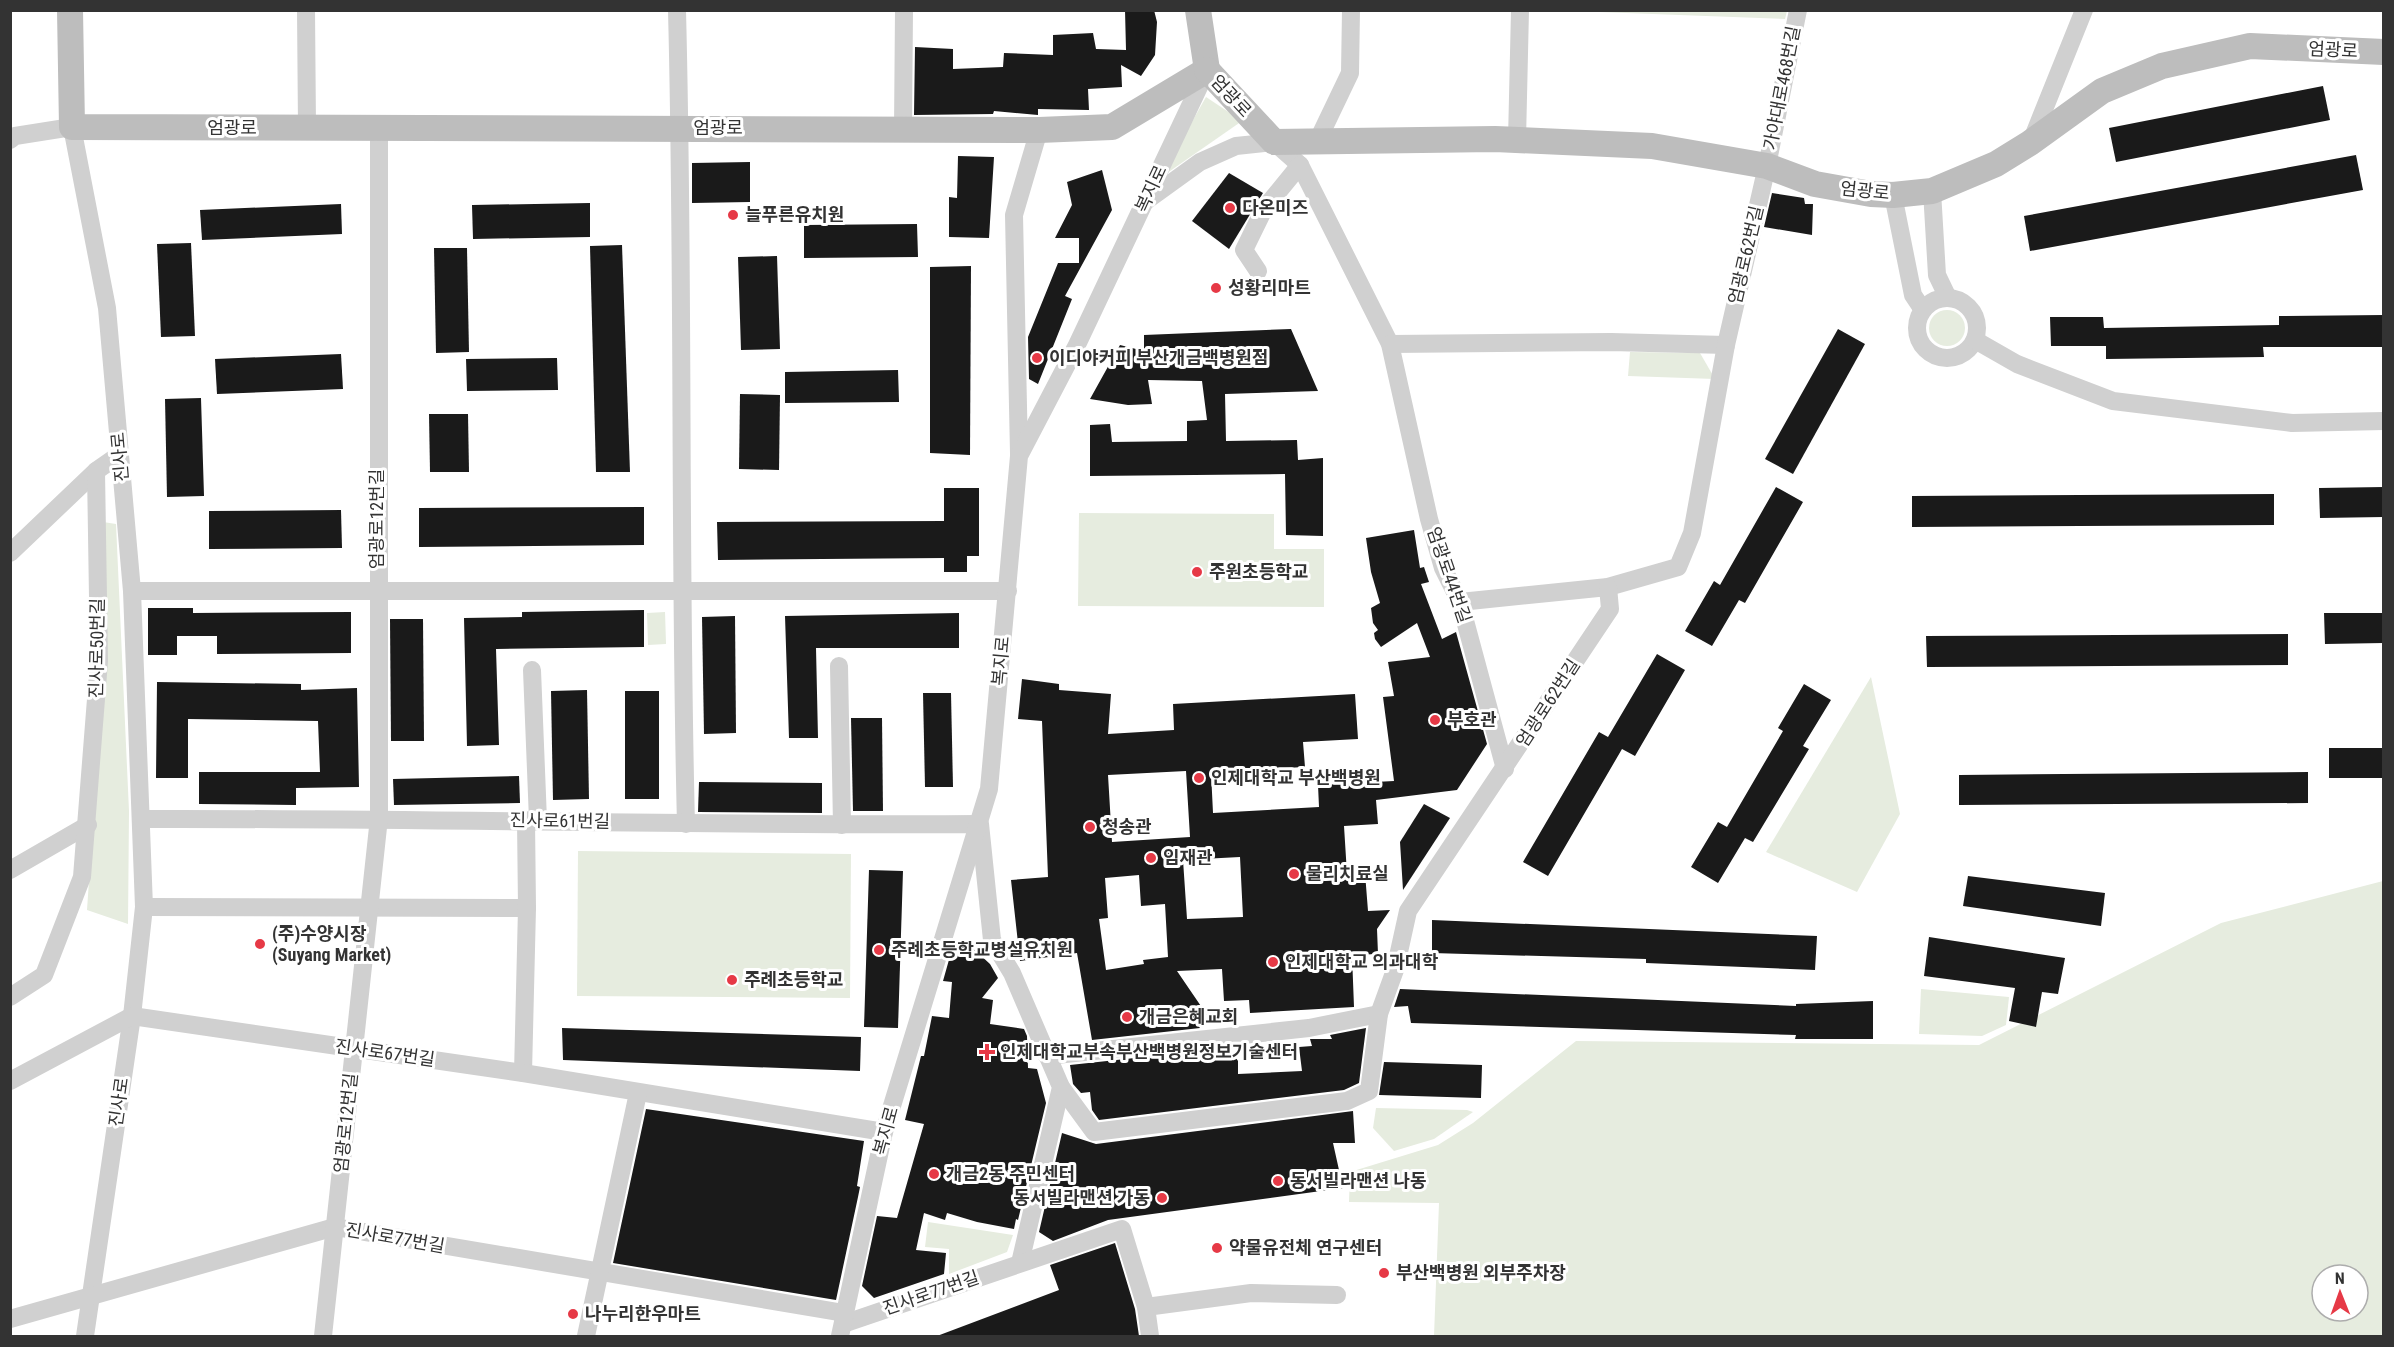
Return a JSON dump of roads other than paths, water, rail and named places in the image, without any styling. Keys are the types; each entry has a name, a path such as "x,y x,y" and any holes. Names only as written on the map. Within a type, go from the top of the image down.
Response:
{"main road":[{"name":"진사로","path":"70,10 72,127"},
{"path":"1198,10 1207,70"},
{"name":"엄광로","path":"72,127 1039,130 1112,127 1207,70 1274,142 1517,140 1652,146 1767,166 1815,184 1871,195 1893,195 1932,191 1996,164 2030,143 2102,91 2162,66 2250,46 2384,52"}],"street":[{"path":"306,10 307,128"},
{"path":"677,10 680,128 681,591 686,824"},
{"path":"903,129 904,10"},
{"path":"1317,142 1350,73 1351,10"},
{"path":"1517,140 1520,10"},
{"name":"가야대로468번길","path":"1767,166 1798,10"},
{"path":"2030,143 2084,10"},
{"name":"복지로","path":"842,1324 884,1132 989,789 1019,456 1076,347 1207,70"},
{"path":"10,140 15,136 72,127"},
{"name":"진사로","path":"72,127 107,308 132,591 144,907 132,1016 85,1336"},
{"name":"엄광로12번길","path":"323,1336 379,818 377,591 379,128"},
{"path":"1019,456 1014,215 1039,130"},
{"path":"1145,202 1200,162 1236,146 1274,142"},
{"name":"엄광로44번길","path":"1274,142 1300,165 1390,344 1440,558 1460,603 1505,769"},
{"path":"1258,271 1244,250 1264,208 1300,165"},
{"name":"엄광로62번길","path":"1061,1087 1094,1132 1347,1101 1369,1091 1379,1014 1395,970 1408,911 1610,609 1608,587 1678,567 1692,533 1726,345 1767,166"},
{"path":"1932,191 1937,275 1948,298"},
{"path":"1893,195 1913,295 1923,310"},
{"path":"1948,298 1958,300 1973,312 1977,330 1975,340 1963,354 1954,358 1935,356 1922,345 1917,327 1923,310 1930,303 1948,298"},
{"path":"1975,340 2016,364 2113,401 2292,423 2384,421"},
{"path":"1390,344 1554,342 1726,345"},
{"path":"10,553 96,471 119,455"},
{"name":"진사로50번길","path":"10,997 44,975 82,877 88,825 99,661 96,471"},
{"path":"1460,603 1608,587"},
{"path":"132,591 1008,591"},
{"path":"839,666 842,825"},
{"path":"523,1073 527,908 532,820 532,670"},
{"name":"진사로61번길","path":"141,819 379,818 686,824 980,824"},
{"path":"980,824 992,940 1012,973 1061,1087 1020,1263"},
{"path":"10,870 88,825"},
{"path":"144,907 527,908"},
{"path":"1047,1056 1309,1028 1379,1014"},
{"path":"10,1081 132,1016"},
{"name":"진사로67번길","path":"132,1016 523,1073 884,1132"},
{"path":"586,1336 638,1093"},
{"name":"진사로77번길","path":"90,1296 335,1227 600,1273 842,1324 1122,1229 1146,1307 1150,1336"},
{"path":"1146,1307 1251,1293 1337,1294"},
{"path":"10,1319 90,1296"}],"place":[{"name":"다온미즈","path":"1230,208"},
{"name":"늘푸른유치원","path":"733,215"},
{"name":"성황리마트","path":"1216,288"},
{"name":"이디야커피 부산개금백병원점","path":"1037,358"},
{"name":"주원초등학교","path":"1197,572"},
{"name":"부호관","path":"1435,720"},
{"name":"인제대학교 부산백병원","path":"1199,778"},
{"name":"청송관","path":"1090,827"},
{"name":"임재관","path":"1151,858"},
{"name":"물리치료실","path":"1294,874"},
{"name":"(주)수양시장 (Suyang Market)","path":"260,944"},
{"name":"주례초등학교병설유치원","path":"879,950"},
{"name":"인제대학교 의과대학","path":"1273,962"},
{"name":"주례초등학교","path":"732,980"},
{"name":"개금은혜교회","path":"1127,1017"},
{"name":"인제대학교부속부산백병원정보기술센터","path":"987,1052"},
{"name":"개금2동 주민센터","path":"934,1174"},
{"name":"동서빌라맨션 나동","path":"1278,1181"},
{"name":"동서빌라맨션 가동","path":"1162,1198"},
{"name":"약물유전체 연구센터","path":"1217,1248"},
{"name":"부산백병원 외부주차장","path":"1384,1273"},
{"name":"나누리한우마트","path":"573,1314"}]}
